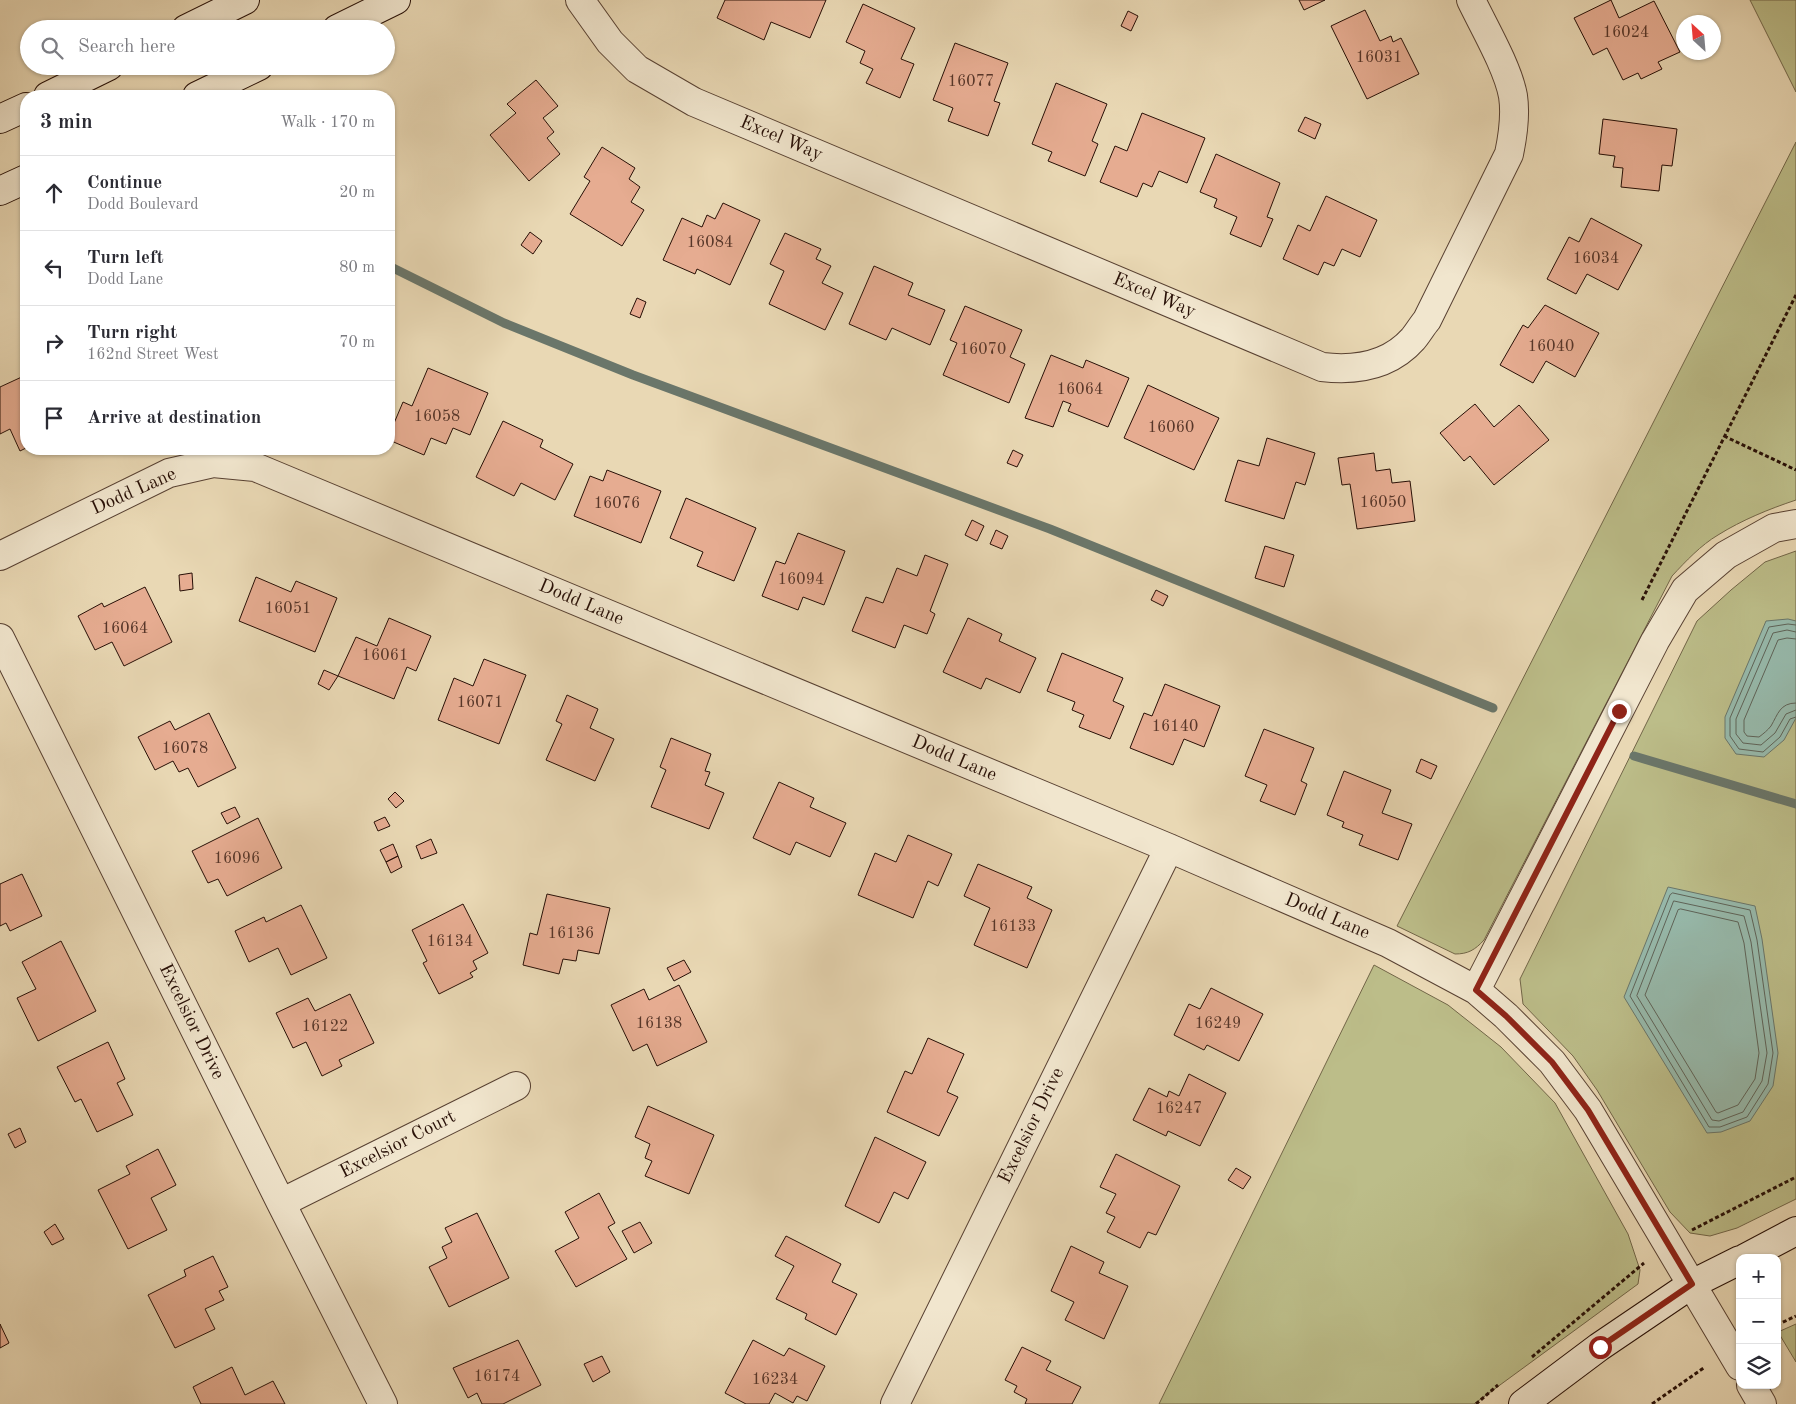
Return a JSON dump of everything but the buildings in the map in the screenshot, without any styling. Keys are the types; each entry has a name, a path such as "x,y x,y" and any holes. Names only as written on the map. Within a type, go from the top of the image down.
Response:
{"street":[{"path":"204,20 245,0"},
{"path":"355,20 396,0"},
{"name":"Excel Way","path":"580,0 610,42 637,69 694,102 1322,367 1338,369 1360,368 1380,363 1413,340 1427,320 1509,154 1514,126 1513,96 1507,76 1471,0"},
{"path":"60,90 91,75"},
{"path":"209,90 240,75"},
{"path":"0,120 20,110"},
{"path":"0,192 20,182"},
{"name":"Dodd Lane","path":"0,556 169,473 213,463 255,467 1169,848 1388,943 1476,990 1506,1016 1552,1062 1588,1110 1735,1359"},
{"path":"1476,990 1654,641 1685,590 1726,555 1774,528 1796,524"},
{"name":"Excelsior Drive","path":"0,638 281,1204 383,1404"},
{"name":"Excelsior Drive","path":"895,1404 1169,848"},
{"name":"Excelsior Court","path":"281,1204 516,1086"},
{"path":"1753,1254 1796,1231"},
{"path":"1523,1404 1600,1347 1692,1284 1736,1262"},
{"path":"1753,1389 1762,1404"}],"path":[{"path":"1724,436 1796,470"},
{"path":"1528,1361 1668,1243 1796,1177"},
{"path":"1781,1323 1796,1316"},
{"path":"1652,1404 1696,1373 1735,1359"},
{"path":"1476,1404 1506,1379"}],"green space":[{"path":"1750,0 1796,0 1796,92"},
{"path":"1796,142 1796,500 1756,515 1718,535 1700,548 1672,576 1484,940 1471,951 1455,954 1397,926"},
{"path":"1796,551 1796,1199 1737,1228 1710,1236 1690,1233 1670,1212 1597,1090 1573,1056 1523,1004 1520,979 1697,621 1765,562"},
{"path":"1374,965 1448,1005 1501,1047 1555,1103 1628,1234 1640,1270 1638,1284 1474,1404 1159,1404"},
{"path":"1796,1324 1796,1362 1781,1337 1781,1331"}],"water":[{"path":"1788,619 1796,621 1796,718 1784,740 1764,757 1736,754 1725,738 1725,717 1766,621"},
{"path":"1668,887 1755,906 1762,939 1778,1053 1773,1086 1750,1121 1721,1132 1707,1133 1624,997"}],"waterway":[{"path":"395,269 504,323 633,375 1050,529 1493,708"},
{"path":"1634,756 1796,804"}],"route":[{"path":"1600,1347 1692,1284 1588,1110 1552,1062 1506,1016 1476,990 1619,711"}]}
